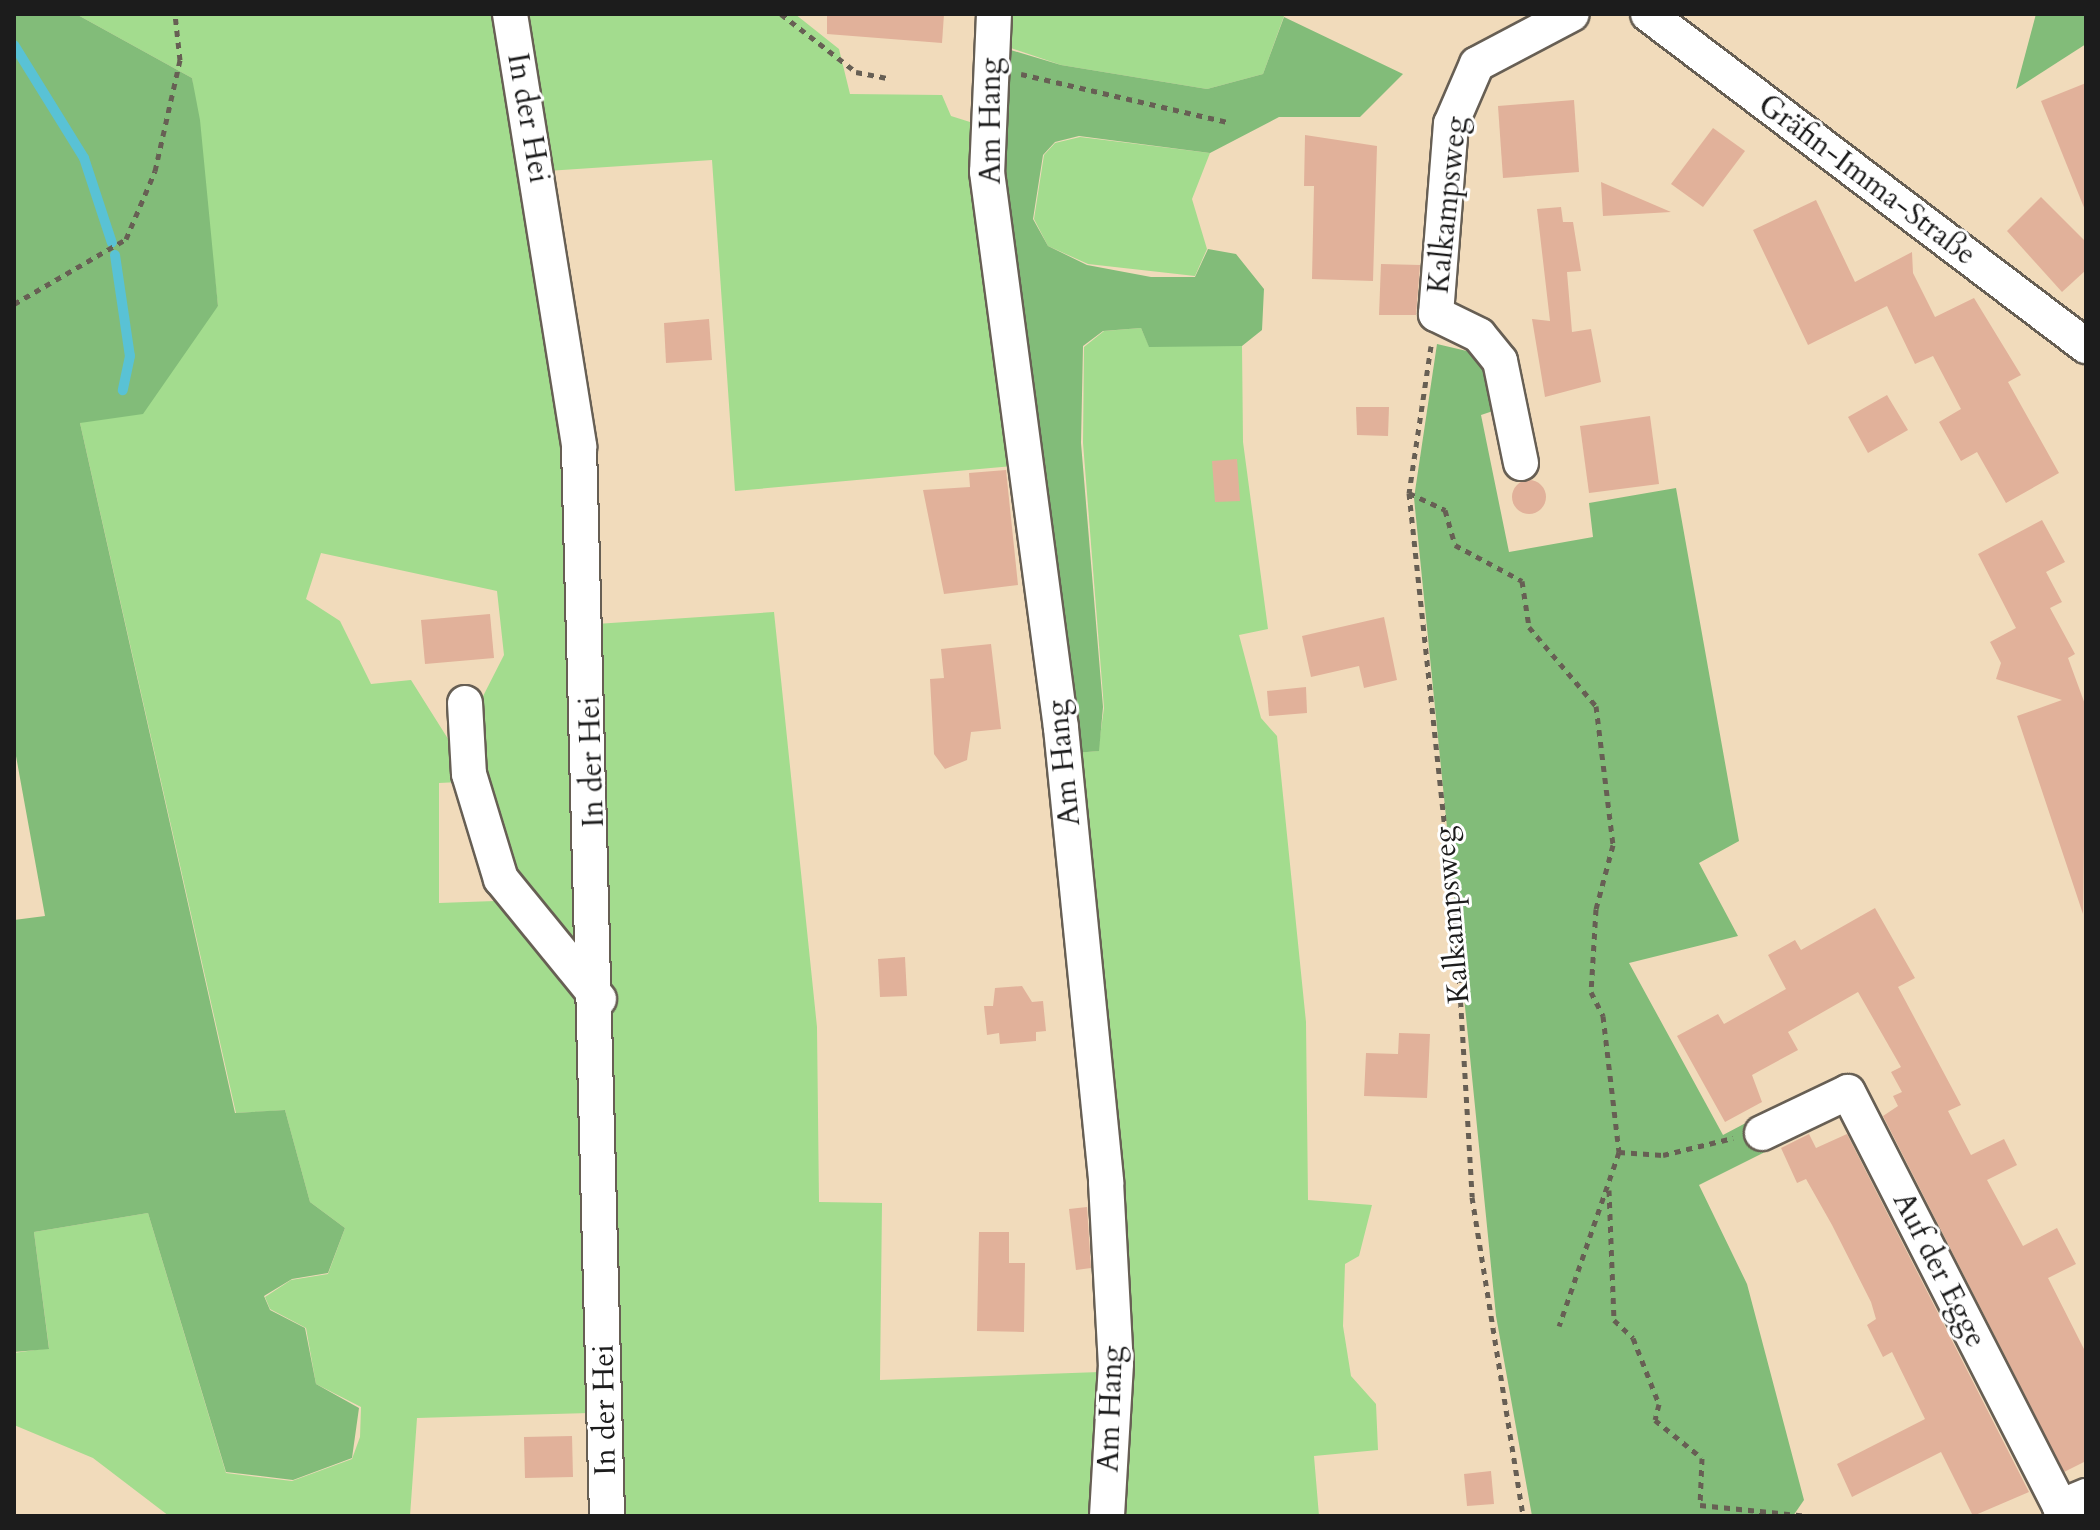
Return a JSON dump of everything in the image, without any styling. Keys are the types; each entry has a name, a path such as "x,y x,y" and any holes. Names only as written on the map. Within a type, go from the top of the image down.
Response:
{"street":[{"name":"In der Hei","path":"510,14 579,447 599,999 607,1516"},
{"name":"Am Hang","path":"994,14 988,66 987,172 1061,728 1106,1182 1116,1364 1107,1516"},
{"name":"Kalkampsweg","path":"1521,463 1500,361 1479,335 1436,314 1451,124 1477,64 1572,14"},
{"name":"Gräfin-Imma-Straße","path":"1648,14 2086,346"},
{"path":"465,703 469,774 501,879 599,999"},
{"name":"Auf der Egge","path":"1762,1133 1848,1092 2060,1507 2086,1496"}],"path":[{"path":"14,304 126,239 155,171 177,74 175,14"},
{"path":"781,14 856,72 888,78"},
{"path":"988,66 1227,122"},
{"name":"Kalkampsweg","path":"1436,314 1409,493 1457,941 1472,1197 1523,1516"},
{"path":"1409,493 1445,510 1455,545 1522,581 1529,627 1596,706 1613,845 1596,909 1591,992 1603,1016 1619,1152 1559,1326"},
{"path":"1619,1152 1663,1155 1749,1128 1762,1133"},
{"path":"1609,1188 1614,1320 1633,1338 1659,1404 1655,1420 1702,1458 1700,1505 1747,1516 1780,1508 1808,1516"}],"green space":[{"path":"14,14 76,14 192,78 200,120 218,306 143,414 80,423 235,1113 285,1110 310,1202 345,1228 328,1273 292,1279 264,1296 270,1310 305,1328 316,1384 359,1408 352,1458 293,1480 226,1472 148,1213 34,1232 49,1349 14,1352 14,920 45,916 14,745"},
{"path":"76,14 795,14 839,49 850,94 942,95 951,116 970,122 970,192 993,291 1013,466 735,491 712,160 532,172 572,459 590,1413 417,1418 410,1516 169,1516 93,1458 14,1425 14,1353 49,1348 34,1232 148,1213 226,1473 292,1481 352,1459 360,1437 361,1407 316,1384 306,1328 270,1309 265,1297 291,1280 328,1274 345,1228 310,1202 285,1110 236,1113 80,423 218,306 192,78","holes":["321,553 497,591 504,655 478,706 494,841 514,878 495,901 439,903 439,783 459,782 450,742 411,680 371,684 340,621 306,599"]},
{"path":"1008,14 1284,16 1263,74 1207,89 1061,65 1005,46"},
{"path":"2036,14 2086,14 2086,44 2016,89"},
{"path":"1284,17 1403,74 1360,117 1279,117 1210,153 1079,136 1055,142 1043,155 1033,219 1048,246 1087,265 1151,277 1195,277 1208,249 1236,254 1264,289 1262,330 1242,346 1149,347 1141,328 1103,331 1083,346 1081,443 1103,707 1099,751 1075,753 1002,169 1004,48 1061,65 1207,89 1263,74"},
{"path":"1080,137 1210,153 1192,199 1207,249 1195,276 1088,264 1048,246 1034,219 1044,155 1055,143"},
{"path":"1141,328 1149,346 1242,346 1243,442 1268,629 1239,635 1261,718 1277,736 1306,1022 1308,1200 1372,1205 1359,1256 1345,1264 1343,1326 1351,1376 1376,1404 1378,1450 1314,1456 1319,1516 1119,1516 1075,753 1098,751 1104,708 1083,443 1084,347 1104,331"},
{"path":"1437,344 1471,352 1488,368 1496,410 1481,415 1509,552 1593,537 1589,503 1676,488 1739,841 1699,863 1738,936 1629,963 1723,1135 1759,1116 1777,1146 1699,1185 1747,1284 1804,1500 1793,1516 1532,1516 1496,1316 1414,498"},
{"path":"774,612 817,1027 819,1202 882,1203 880,1380 1100,1372 1094,1516 620,1516 596,624"}],"building":[{"path":"827,14 944,14 942,43 827,34"},
{"path":"2086,83 2086,210 2085,210 2041,101"},
{"path":"1574,100 1579,172 1503,178 1498,106"},
{"path":"1713,128 1745,151 1703,207 1671,184"},
{"path":"1305,135 1377,146 1373,281 1312,279 1314,186 1304,186"},
{"path":"1601,182 1671,212 1603,216"},
{"path":"2041,197 2086,242 2086,270 2062,292 2007,231"},
{"path":"1816,200 1855,282 1912,252 1913,273 1935,317 1974,298 2021,375 2008,382 2059,473 2006,503 1977,452 1961,461 1939,422 1961,409 1933,356 1915,364 1887,306 1808,345 1753,230"},
{"path":"1561,207 1563,222 1573,222 1581,271 1567,272 1572,332 1591,329 1601,382 1545,397 1532,319 1550,321 1537,209"},
{"path":"1381,264 1420,265 1416,315 1379,315"},
{"path":"709,319 712,360 666,363 664,323"},
{"path":"1887,395 1908,430 1868,453 1848,417"},
{"path":"1356,407 1389,407 1388,436 1357,435"},
{"path":"1650,416 1659,484 1589,493 1580,426"},
{"path":"1237,459 1240,501 1215,502 1212,461"},
{"path":"1006,470 1018,585 944,594 923,490 970,487 969,473"},
{"path":"1529,480 1541,485 1546,497 1541,509 1529,514 1517,509 1512,497 1517,485"},
{"path":"2042,520 2065,562 2046,572 2062,602 2050,608 2075,654 2068,658 2086,707 2083,914 2017,716 2062,700 1996,679 2001,663 1990,642 2016,628 1978,554"},
{"path":"490,614 494,658 425,664 421,620"},
{"path":"1384,617 1397,680 1364,688 1359,666 1311,677 1302,636"},
{"path":"991,644 1001,729 971,732 967,760 945,769 934,754 930,679 944,678 941,649"},
{"path":"1306,687 1307,713 1269,716 1267,691"},
{"path":"1875,908 1915,978 1898,987 1961,1105 1948,1111 1971,1155 2004,1139 2017,1165 1987,1180 2023,1246 2057,1228 2076,1264 2048,1278 2086,1353 2086,1461 2064,1472 1883,1116 1898,1106 1893,1096 1902,1092 1891,1072 1901,1067 1858,992 1788,1032 1798,1050 1752,1075 1762,1102 1725,1122 1677,1036 1718,1014 1724,1024 1786,989 1768,955 1795,940 1801,950"},
{"path":"905,957 907,996 880,997 878,959"},
{"path":"1022,986 1032,1002 1043,1001 1046,1031 1036,1032 1036,1041 1000,1044 999,1033 987,1035 984,1006 993,1006 995,988"},
{"path":"1399,1033 1430,1034 1427,1098 1364,1096 1366,1053 1398,1054"},
{"path":"1809,1134 1816,1148 1847,1134 2029,1492 1973,1516 1941,1452 1852,1497 1837,1464 1925,1419 1892,1352 1883,1357 1867,1325 1876,1319 1871,1302 1832,1225 1806,1179 1797,1183 1781,1148"},
{"path":"1087,1207 1091,1268 1076,1270 1069,1209"},
{"path":"979,1232 1009,1232 1009,1263 1025,1263 1024,1332 977,1331"},
{"path":"572,1436 573,1477 525,1478 524,1437"},
{"path":"1491,1471 1494,1504 1467,1506 1464,1474"}],"waterway":[{"path":"14,45 84,158 112,243"},
{"path":"115,255 130,356 123,390"}]}
